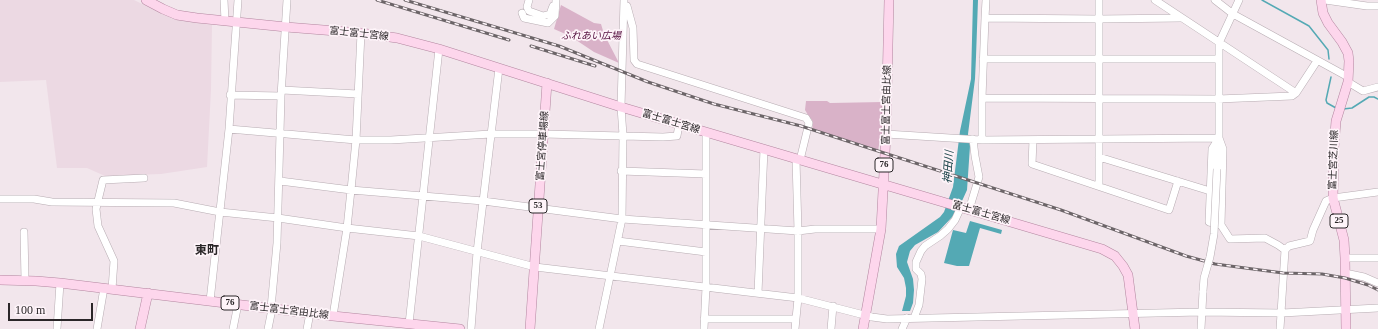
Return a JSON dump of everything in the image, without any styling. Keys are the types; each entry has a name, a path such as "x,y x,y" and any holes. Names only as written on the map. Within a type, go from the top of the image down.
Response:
{"main road":[{"name":"富士富士宮線","path":"146,0 177,15 286,27 361,33 397,38 439,49 621,107 798,160 1102,249 1115,256 1128,275 1135,329"},
{"name":"富士富士宮由比線","path":"863,329 881,229 886,134 889,0"},
{"name":"富士宮芝川線","path":"1321,0 1323,13 1348,53 1349,61 1348,79 1336,121 1333,198 1344,240 1346,329"},
{"name":"富士宮停車場線","path":"530,329 547,83"},
{"name":"富士富士宮由比線","path":"0,280 25,280 60,283 333,316 460,329"},
{"path":"140,329 148,294"}],"street":[{"path":"224,0 225,21"},
{"path":"210,301 229,129 230,95 238,0"},
{"path":"268,329 272,308 277,242 287,0"},
{"path":"529,0 527,7 529,11 543,16 550,14 553,6 553,0"},
{"path":"522,12 524,18 548,23 555,16 556,0"},
{"path":"599,329 622,219 621,171 623,135 621,107 624,0"},
{"path":"624,0 633,28 634,60 637,64 806,118 809,123 798,160 798,298 795,329"},
{"path":"982,140 983,59 986,0"},
{"path":"1099,0 1099,186"},
{"path":"1155,0 1218,43 1296,93"},
{"path":"1215,0 1233,14 1348,79 1362,91 1378,87"},
{"path":"1201,329 1204,278 1214,234 1219,138 1218,43 1239,0"},
{"path":"1325,0 1367,6 1378,6"},
{"path":"985,18 1099,20 1181,18"},
{"path":"333,316 347,228 356,140 361,33"},
{"path":"409,324 439,49"},
{"path":"983,59 1218,59"},
{"path":"982,98 1218,99 1292,96 1296,93 1317,61"},
{"path":"471,329 477,252 499,68"},
{"path":"230,95 282,93 358,94"},
{"path":"229,129 356,140 391,140 491,134 623,135 664,137 677,136 679,124"},
{"path":"704,329 706,287 706,132"},
{"path":"886,134 982,140 1219,138"},
{"path":"1219,138 1212,149 1209,222 1221,225"},
{"path":"1219,138 1223,149 1221,225 1230,239 1265,238 1278,244 1285,250"},
{"path":"902,329 919,305 922,279 921,274 916,269 916,262 921,251 925,246 948,229 963,208 979,177 971,139"},
{"path":"1033,140 1032,164 1169,210 1178,181"},
{"path":"758,293 764,149"},
{"path":"1099,157 1210,191"},
{"path":"621,171 706,174"},
{"path":"97,329 114,261 98,226 96,209 103,180 144,178"},
{"path":"280,181 351,190 483,201 622,219 798,231 816,229 881,229"},
{"path":"1280,329 1285,250 1289,246 1310,241 1313,230 1326,201 1333,198 1378,192"},
{"path":"0,198 34,199 52,202 174,203 220,212 419,236 535,268 798,298 887,319 1201,312 1282,313 1378,308"},
{"path":"24,232 25,280"},
{"path":"618,241 706,252"},
{"path":"1345,258 1378,258"},
{"path":"1345,273 1364,277 1378,283"},
{"path":"57,329 60,283"},
{"path":"233,329 238,304"},
{"path":"831,329 833,306"},
{"path":"307,329 310,313"},
{"path":"704,319 796,319"}],"shaded area":[{"path":"0,0 134,0 173,19 212,25 211,89 207,167 161,174 105,176 87,168 57,168 46,80 0,82"}],"green space":[{"name":"ふれあい広場","path":"561,5 594,23 601,24 604,34 619,63 594,52 570,36 554,29"},
{"path":"806,101 827,101 830,103 883,102 878,151 812,130 812,120 805,110"}],"water":[{"path":"973,0 978,0 975,79 968,134 970,146 967,190 954,215 938,232 915,245 910,251 907,262 913,279 913,303 910,311 902,311 906,296 906,288 904,278 897,267 896,254 899,246 940,217 944,212 953,187 960,131 971,79"},
{"path":"970,221 1002,230 1001,234 980,228 969,266 957,266 944,263 953,230 966,233"}],"waterway":[{"path":"1262,0 1309,26 1328,50 1329,59"},
{"path":"1331,77 1326,100 1327,103 1336,108"},
{"path":"1343,109 1352,108 1369,97 1378,99"}],"railway":[{"path":"377,0 509,40"},
{"path":"405,0 559,46 648,82 714,104 801,126 1061,210 1186,256 1215,264 1283,273 1322,274 1345,278 1368,285 1378,290"},
{"path":"531,46 595,66"}],"district":[{"name":"東町","path":"207,251"}],"water label":[{"name":"神田川","path":"949,167"}]}
